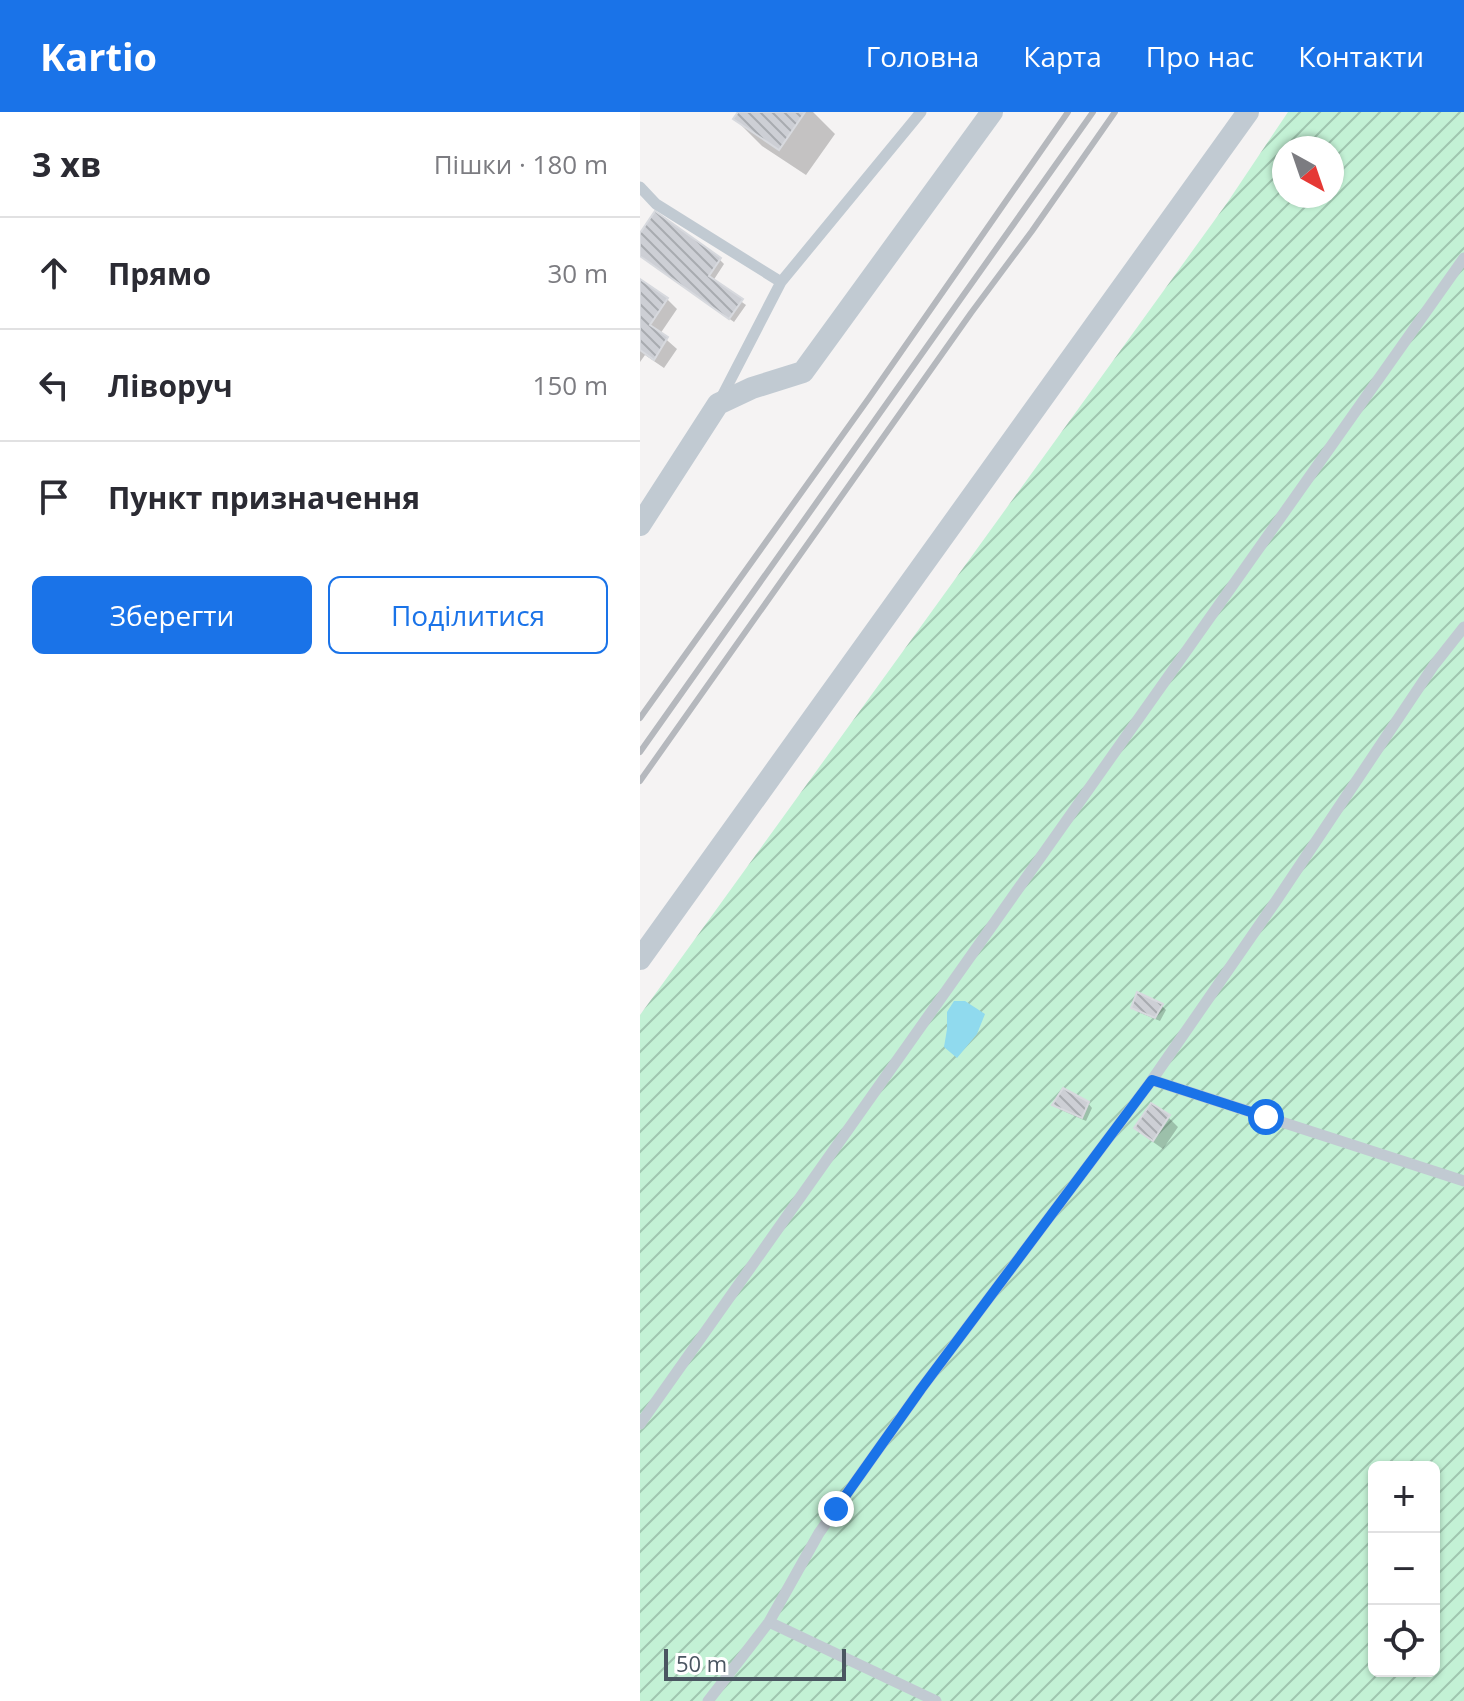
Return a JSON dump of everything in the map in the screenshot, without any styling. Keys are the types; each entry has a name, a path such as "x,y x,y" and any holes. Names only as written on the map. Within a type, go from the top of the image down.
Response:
{"street":[{"path":"640,525 718,404 752,388 803,372 992,112"},
{"path":"640,959 1248,112"}],"lane":[{"path":"718,404 781,282 921,112"},
{"path":"640,187 656,204 781,282"},
{"path":"640,1424 1464,258"},
{"path":"708,1701 769,1622 828,1521 921,1389 1152,1080 1434,665 1464,627"},
{"path":"1152,1080 1464,1181"},
{"path":"769,1622 936,1701"}],"green space":[{"path":"1288,112 1464,112 1464,1701 640,1701 640,1015 1227,203"}],"water":[{"path":"954,1001 965,1001 985,1014 977,1034 957,1058 944,1047 947,1012"}],"building":[{"path":"738,112 805,112 779,150 733,119"},
{"path":"655,211 721,258 709,276 743,299 729,319 640,256 640,233"},
{"path":"640,279 668,298 650,325 668,337 654,360 640,350"},
{"path":"1137,992 1163,1004 1155,1018 1131,1008"},
{"path":"1063,1088 1089,1102 1082,1118 1052,1105"},
{"path":"1151,1103 1170,1115 1153,1141 1134,1128"}],"railway":[{"path":"640,718 869,398 1068,112"},
{"path":"640,752 1093,112"},
{"path":"640,781 1115,112"}],"route":[{"path":"836,1509 921,1389 1152,1080 1266,1117"}]}
